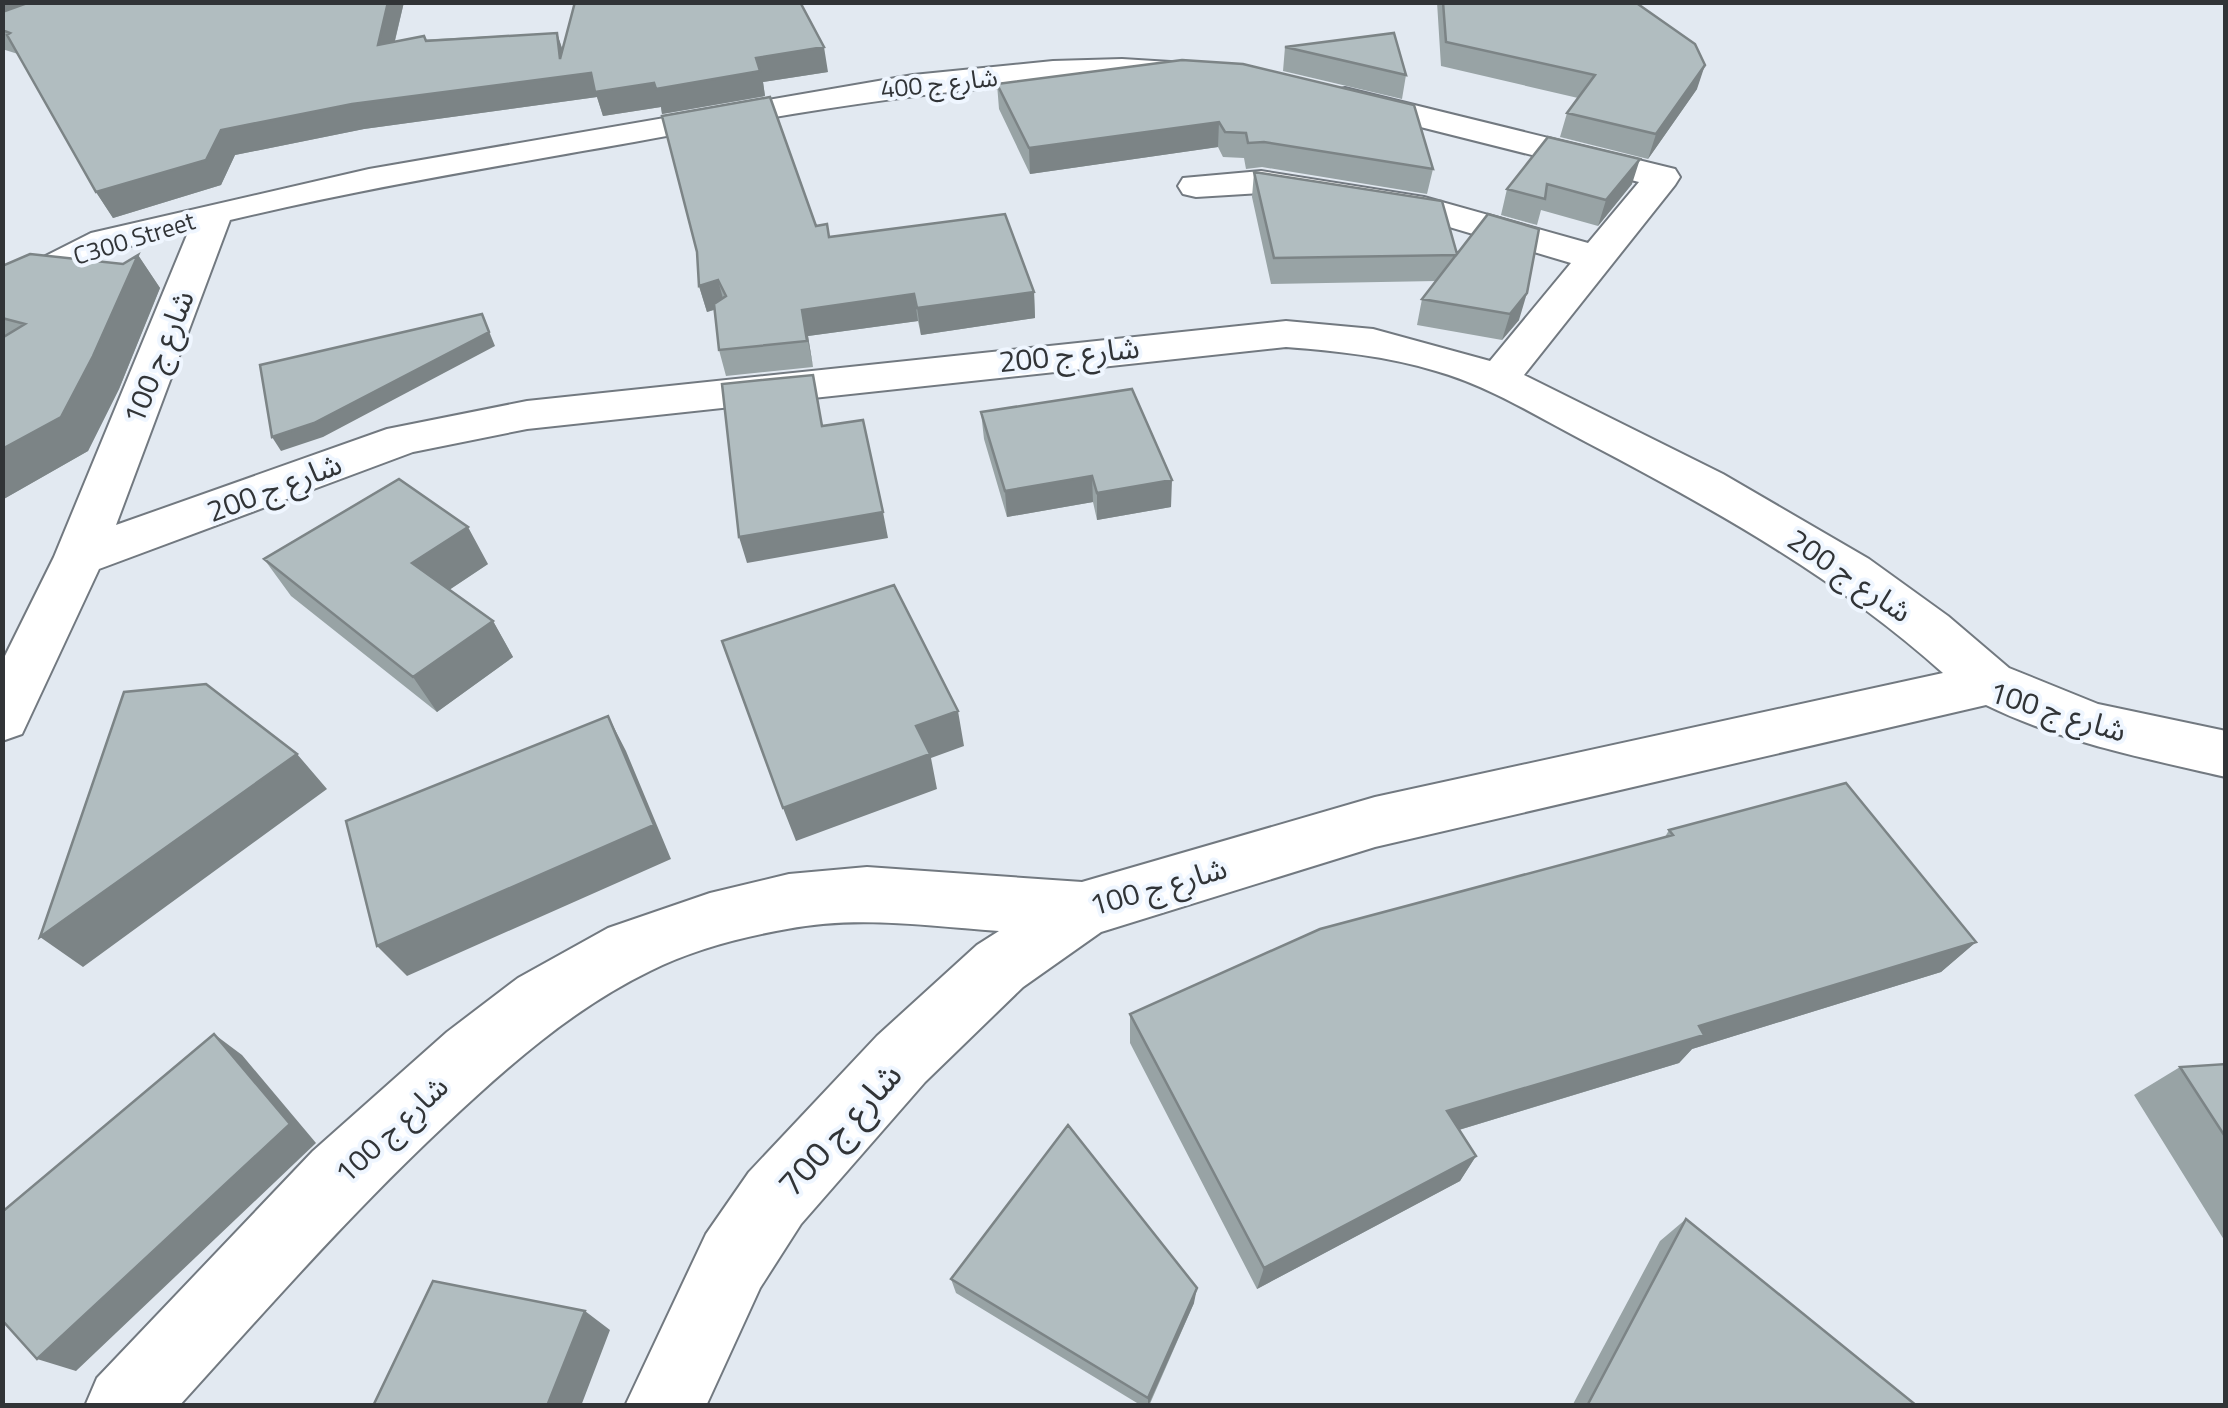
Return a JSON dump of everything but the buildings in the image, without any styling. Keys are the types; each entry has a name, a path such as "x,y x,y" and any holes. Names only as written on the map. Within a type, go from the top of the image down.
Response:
{"street":[{"name":"شارع ج 400","path":"214,214 375,180 891,86 1108,68 1226,74"},
{"path":"1322,92 1662,176 1498,379"},
{"path":"1196,186 1261,182 1424,208 1596,258"},
{"name":"C300 Street","path":"2,295 68,257 104,242 214,214"},
{"name":"شارع ج 100","path":"2,719 79,557 214,214"},
{"name":"شارع ج 200","path":"79,557 403,438 526,415 1118,348 1271,335 1373,342 1453,362 1498,379 1623,440 1772,523 1851,572 1929,630 1990,683"},
{"name":"شارع ج 100","path":"124,1406 338,1176 472,1054 541,999 631,948 710,921 789,901 867,894 1082,910 1376,822 1990,683 2052,712 2098,726 2226,754"},
{"name":"شارع ج 700","path":"665,1406 734,1260 775,1198 915,1046 1000,966 1082,910"}]}
